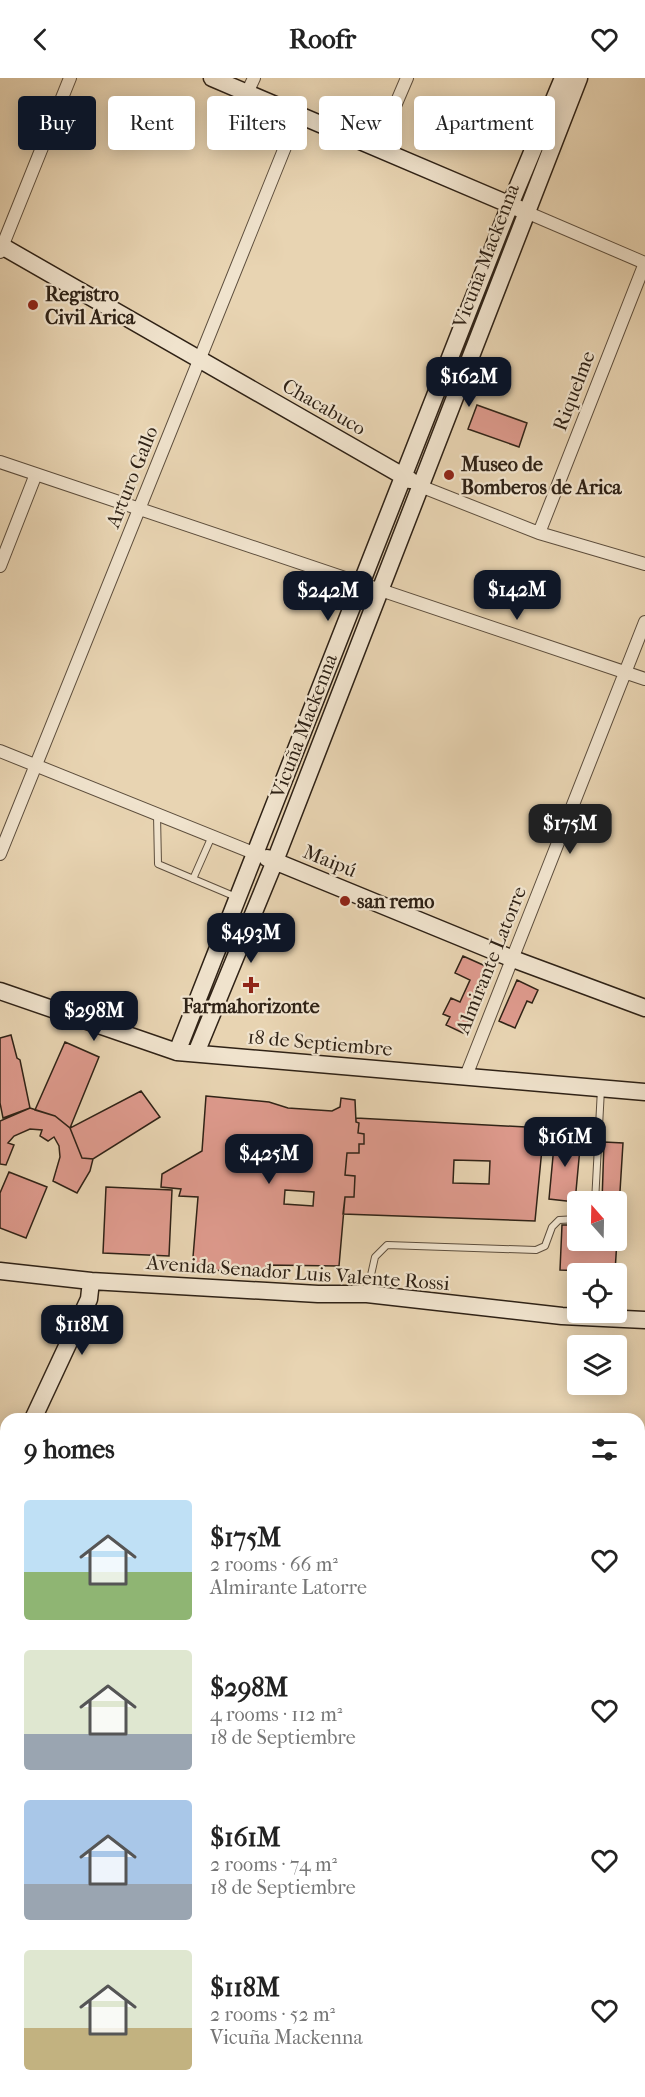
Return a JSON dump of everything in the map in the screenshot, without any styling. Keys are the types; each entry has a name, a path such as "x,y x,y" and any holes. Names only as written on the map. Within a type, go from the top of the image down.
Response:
{"main road":[{"path":"212,78 251,86 267,96"},
{"name":"Vicuña Mackenna","path":"177,1052 510,204 562,78"},
{"name":"Vicuña Mackenna","path":"196,1053 275,861 579,78"},
{"path":"382,150 526,212"},
{"name":"Chacabuco","path":"1,248 420,486"},
{"name":"Maipú","path":"256,854 513,959 645,1008"},
{"name":"18 de Septiembre","path":"0,991 177,1052 645,1092"},
{"name":"Avenida Senador Luis Valente Rossi","path":"0,1271 91,1281 318,1294 367,1294 562,1316 645,1320"},
{"path":"36,1413 89,1299 91,1281"}],"street":[{"path":"1,248 70,78"},
{"path":"399,96 407,78"},
{"name":"Arturo Gallo","path":"0,854 284,150"},
{"path":"526,212 645,263"},
{"name":"Riquelme","path":"539,533 645,263"},
{"path":"0,462 645,679"},
{"path":"0,566 36,474"},
{"name":"Chacabuco","path":"420,486 539,533 645,564"},
{"name":"Almirante Latorre","path":"466,1076 645,622"},
{"name":"Maipú","path":"0,751 256,854"}],"lane":[{"path":"157,814 158,864 239,898"},
{"path":"193,879 212,836"},
{"path":"596,1191 601,1089"},
{"path":"367,1294 375,1257 387,1245 537,1250 545,1246 552,1227 559,1220 567,1220"}],"building":[{"path":"477,405 527,423 519,447 468,429"},
{"path":"463,956 492,969 463,1033 446,1025 450,1017 443,1014 451,998 460,1002 470,980 455,973"},
{"path":"517,980 538,990 532,1003 527,1001 515,1028 499,1021"},
{"path":"11,1035 17,1058 20,1060 30,1108 3,1118 0,1103 0,1038"},
{"path":"65,1042 99,1057 70,1128 55,1116 35,1110"},
{"path":"141,1091 160,1117 93,1159 82,1158 70,1128"},
{"path":"206,1096 269,1102 288,1108 332,1111 340,1107 341,1098 355,1100 356,1122 359,1123 358,1133 364,1134 364,1144 359,1144 359,1153 347,1153 345,1175 355,1176 354,1197 345,1197 339,1266 266,1265 265,1273 192,1269 198,1197 179,1196 181,1189 161,1187 162,1174 202,1151","holes":["285,1190 314,1192 313,1206 284,1204"]},
{"path":"30,1108 55,1116 70,1128 82,1158 93,1159 90,1171 77,1193 53,1181 60,1157 59,1146 54,1137 48,1141 40,1136 42,1130 30,1129 14,1136 8,1143 14,1145 6,1165 0,1164 0,1121"},
{"path":"356,1118 544,1128 535,1221 343,1214 345,1197 354,1197 355,1176 345,1175 347,1153 359,1153 359,1144 364,1144 364,1134 358,1133 359,1123 356,1122","holes":["454,1160 490,1161 489,1184 453,1183"]},
{"path":"555,1135 581,1137 576,1191 567,1191 567,1201 549,1199"},
{"path":"604,1142 623,1143 620,1191 602,1191"},
{"path":"9,1172 47,1187 26,1238 0,1228 0,1193"},
{"path":"106,1187 172,1190 169,1256 103,1253"},
{"path":"562,1225 567,1225 567,1251 616,1251 616,1263 567,1263 567,1270 560,1270"}],"place":[{"name":"Registro Civil Arica","path":"33,305"},
{"name":"Museo de Bomberos de Arica","path":"449,475"},
{"name":"san remo","path":"345,901"},
{"name":"Farmahorizonte","path":"251,985"}]}
